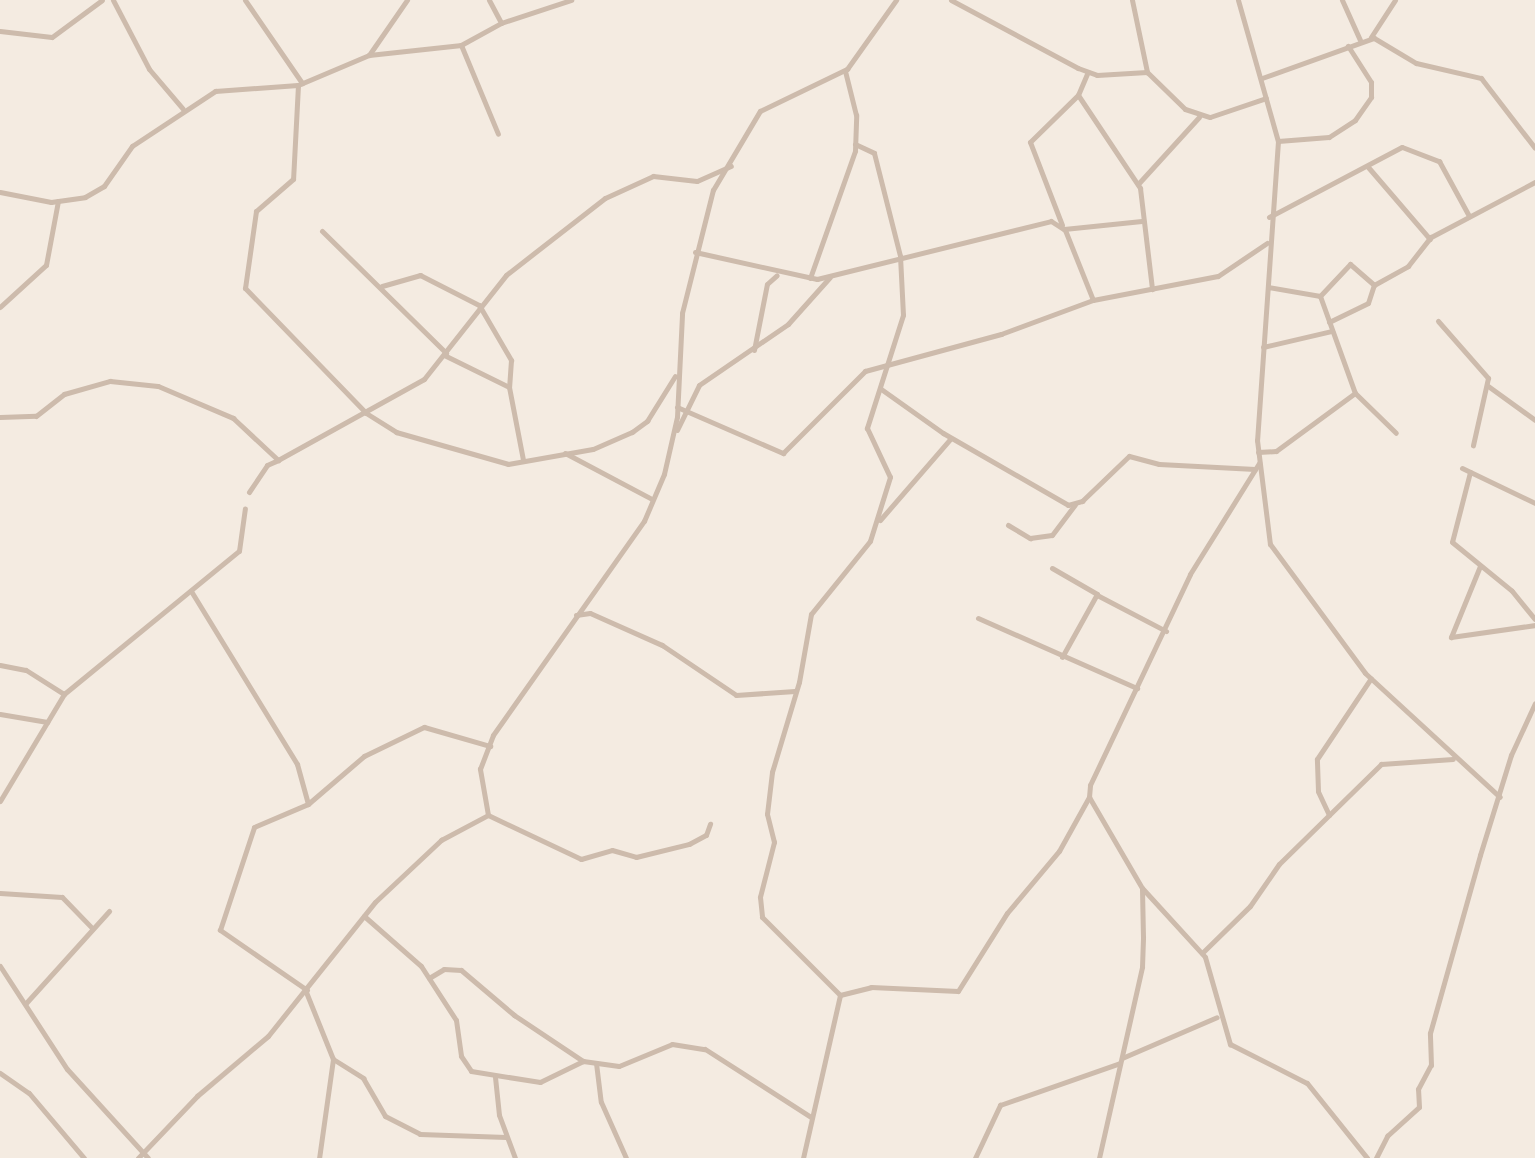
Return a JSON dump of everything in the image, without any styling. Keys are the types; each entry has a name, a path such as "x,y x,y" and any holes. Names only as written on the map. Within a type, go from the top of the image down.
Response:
{"street":[{"path":"0,31 52,37 102,0"},
{"path":"113,0 146,64 183,109"},
{"path":"245,0 300,84 293,179 256,211 244,288 366,414 396,432 492,464 523,460 602,446 639,427 677,373"},
{"path":"369,55 407,0"},
{"path":"489,0 501,23"},
{"path":"552,0 558,6"},
{"path":"0,192 58,201 96,193 124,154 183,109 225,89 300,84 369,55 461,45 501,23 571,0"},
{"path":"675,436 677,373 695,252 713,190 733,165 760,111 845,71 896,0"},
{"path":"951,0 1088,72 1147,72"},
{"path":"1132,0 1147,72 1199,117"},
{"path":"1238,0 1278,141 1267,243 1268,287 1257,466 1270,544 1371,678 1453,759 1500,797"},
{"path":"1342,0 1360,40"},
{"path":"1262,78 1371,37 1395,0"},
{"path":"1371,37 1416,62 1481,78 1535,148"},
{"path":"461,45 498,134"},
{"path":"1278,141 1329,137 1355,120 1372,92 1348,46"},
{"path":"810,279 834,223 855,144 845,71"},
{"path":"1088,72 1078,95 1030,142 1093,300"},
{"path":"1078,95 1138,184 1152,289"},
{"path":"1138,184 1199,117 1266,98"},
{"path":"855,144 874,153 900,256 903,315 884,366 881,389 867,435 890,477 878,522"},
{"path":"1269,217 1368,167 1392,149 1431,155 1469,216"},
{"path":"249,492 278,460 366,414 424,379 479,306 526,257 605,198 653,176 697,181 733,165"},
{"path":"1368,167 1430,239"},
{"path":"1329,322 1368,303 1374,285 1406,268 1430,239 1535,182"},
{"path":"0,307 46,265 58,201"},
{"path":"695,252 778,274 810,279 831,277 900,256 1035,222 1063,228 1142,221"},
{"path":"322,232 382,286 445,354 509,387"},
{"path":"677,407 783,453 857,374 1001,334 1093,300 1218,276 1267,243"},
{"path":"1320,296 1350,264 1374,285"},
{"path":"754,350 767,284 778,274"},
{"path":"382,286 420,275 479,306 505,342 509,387 523,460"},
{"path":"488,815 480,769 490,746 576,615 644,521 675,436 705,379 754,350 788,324 831,277"},
{"path":"1268,287 1320,296"},
{"path":"1320,296 1355,393 1396,433"},
{"path":"1438,320 1484,372 1488,386 1473,445"},
{"path":"1263,347 1332,331"},
{"path":"0,416 36,416 64,394 105,382 158,386 233,418 278,460"},
{"path":"1488,386 1535,420"},
{"path":"881,389 951,438 1074,505"},
{"path":"1258,452 1283,447 1355,393"},
{"path":"840,995 809,971 761,913 774,842 767,814 772,772 795,691 811,614 878,522 951,438"},
{"path":"565,453 652,499"},
{"path":"1008,525 1030,538 1052,535 1074,505 1129,456 1159,464 1257,466"},
{"path":"840,995 871,987 960,989 1007,914 1066,842 1166,631 1190,574 1257,466"},
{"path":"1462,468 1535,503"},
{"path":"1470,472 1451,538 1535,619"},
{"path":"0,801 64,694 242,546 245,508"},
{"path":"1480,566 1448,635 1535,625"},
{"path":"1052,568 1166,631"},
{"path":"191,591 297,764 308,804"},
{"path":"1062,657 1097,595"},
{"path":"576,615 590,613 662,645 736,695 795,691"},
{"path":"978,618 1137,688"},
{"path":"0,665 26,670 64,694"},
{"path":"1329,815 1316,780 1317,760 1371,678"},
{"path":"1376,1158 1387,1136 1419,1107 1418,1089 1431,1065 1430,1033 1500,797 1535,703"},
{"path":"0,713 47,722"},
{"path":"319,1158 332,1059 306,991 220,927 254,827 308,804 364,756 424,727 490,746"},
{"path":"1202,953 1329,815 1381,764 1453,759"},
{"path":"1089,797 1142,888 1202,953 1217,1017 1232,1046 1307,1083 1367,1158"},
{"path":"488,815 581,859 612,850 636,857 689,844 706,835 710,824"},
{"path":"0,966 67,1069 143,1156 306,991 364,916 436,844 488,815"},
{"path":"1099,1158 1142,967 1142,888"},
{"path":"0,893 62,898 92,928"},
{"path":"26,1003 109,911"},
{"path":"364,916 407,948 429,978 457,1024 463,1063 495,1077 544,1081 583,1061"},
{"path":"429,978 444,969 461,971 514,1015 583,1061 626,1065 665,1045 696,1045 811,1117"},
{"path":"803,1158 840,995"},
{"path":"975,1158 1000,1105 1121,1061 1217,1017"},
{"path":"332,1059 363,1078 385,1116 420,1134 506,1137"},
{"path":"596,1063 601,1102 626,1158"},
{"path":"0,1073 29,1093 84,1158"},
{"path":"495,1077 506,1137 515,1158"}]}
